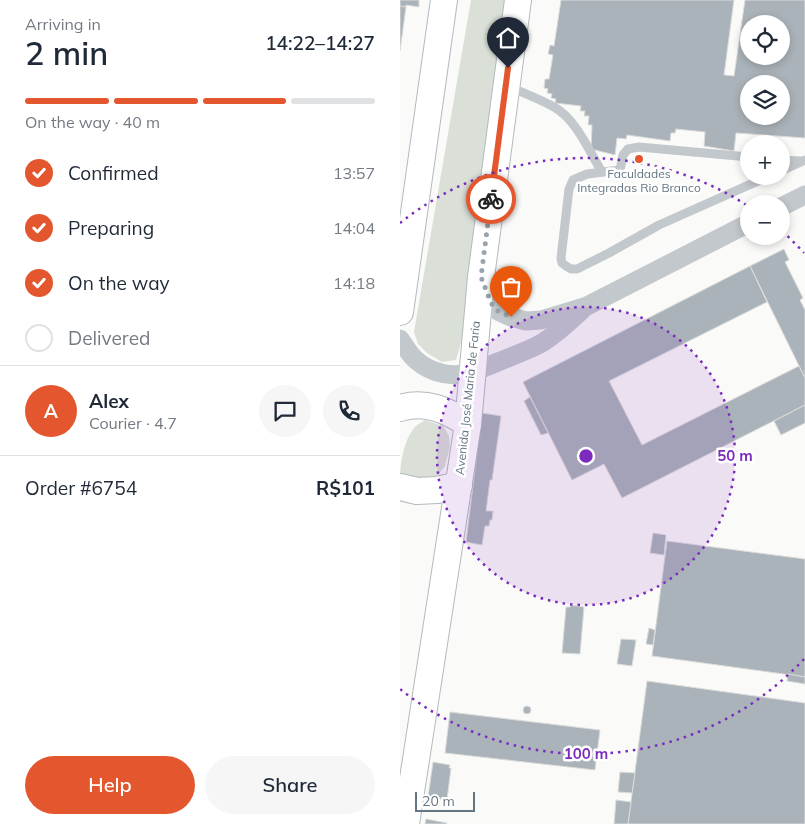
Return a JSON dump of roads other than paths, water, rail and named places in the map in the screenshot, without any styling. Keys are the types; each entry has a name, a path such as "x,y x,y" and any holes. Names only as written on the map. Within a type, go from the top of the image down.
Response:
{"street":[{"path":"400,312 444,0"},
{"name":"Avenida José Maria de Faria","path":"406,824 468,424 481,277 518,0"},
{"path":"790,202 805,195"},
{"path":"481,277 491,303 498,311 526,321 541,320 587,306 740,228"},
{"path":"400,338 415,360 429,369 452,375 472,372 541,343 587,306"},
{"path":"400,408 419,405 436,407 453,414 468,424"},
{"path":"400,487 427,491 459,485"}],"lane":[{"path":"506,85 556,107 570,120 578,131 602,172"},
{"path":"740,156 639,147 628,148 623,155 620,170 587,174 572,180 569,190 562,262 571,269 577,269 659,225 749,185"},
{"path":"790,160 804,161"},
{"path":"790,167 804,161"}],"place":[{"name":"Faculdades Integradas Rio Branco","path":"639,159"}]}
